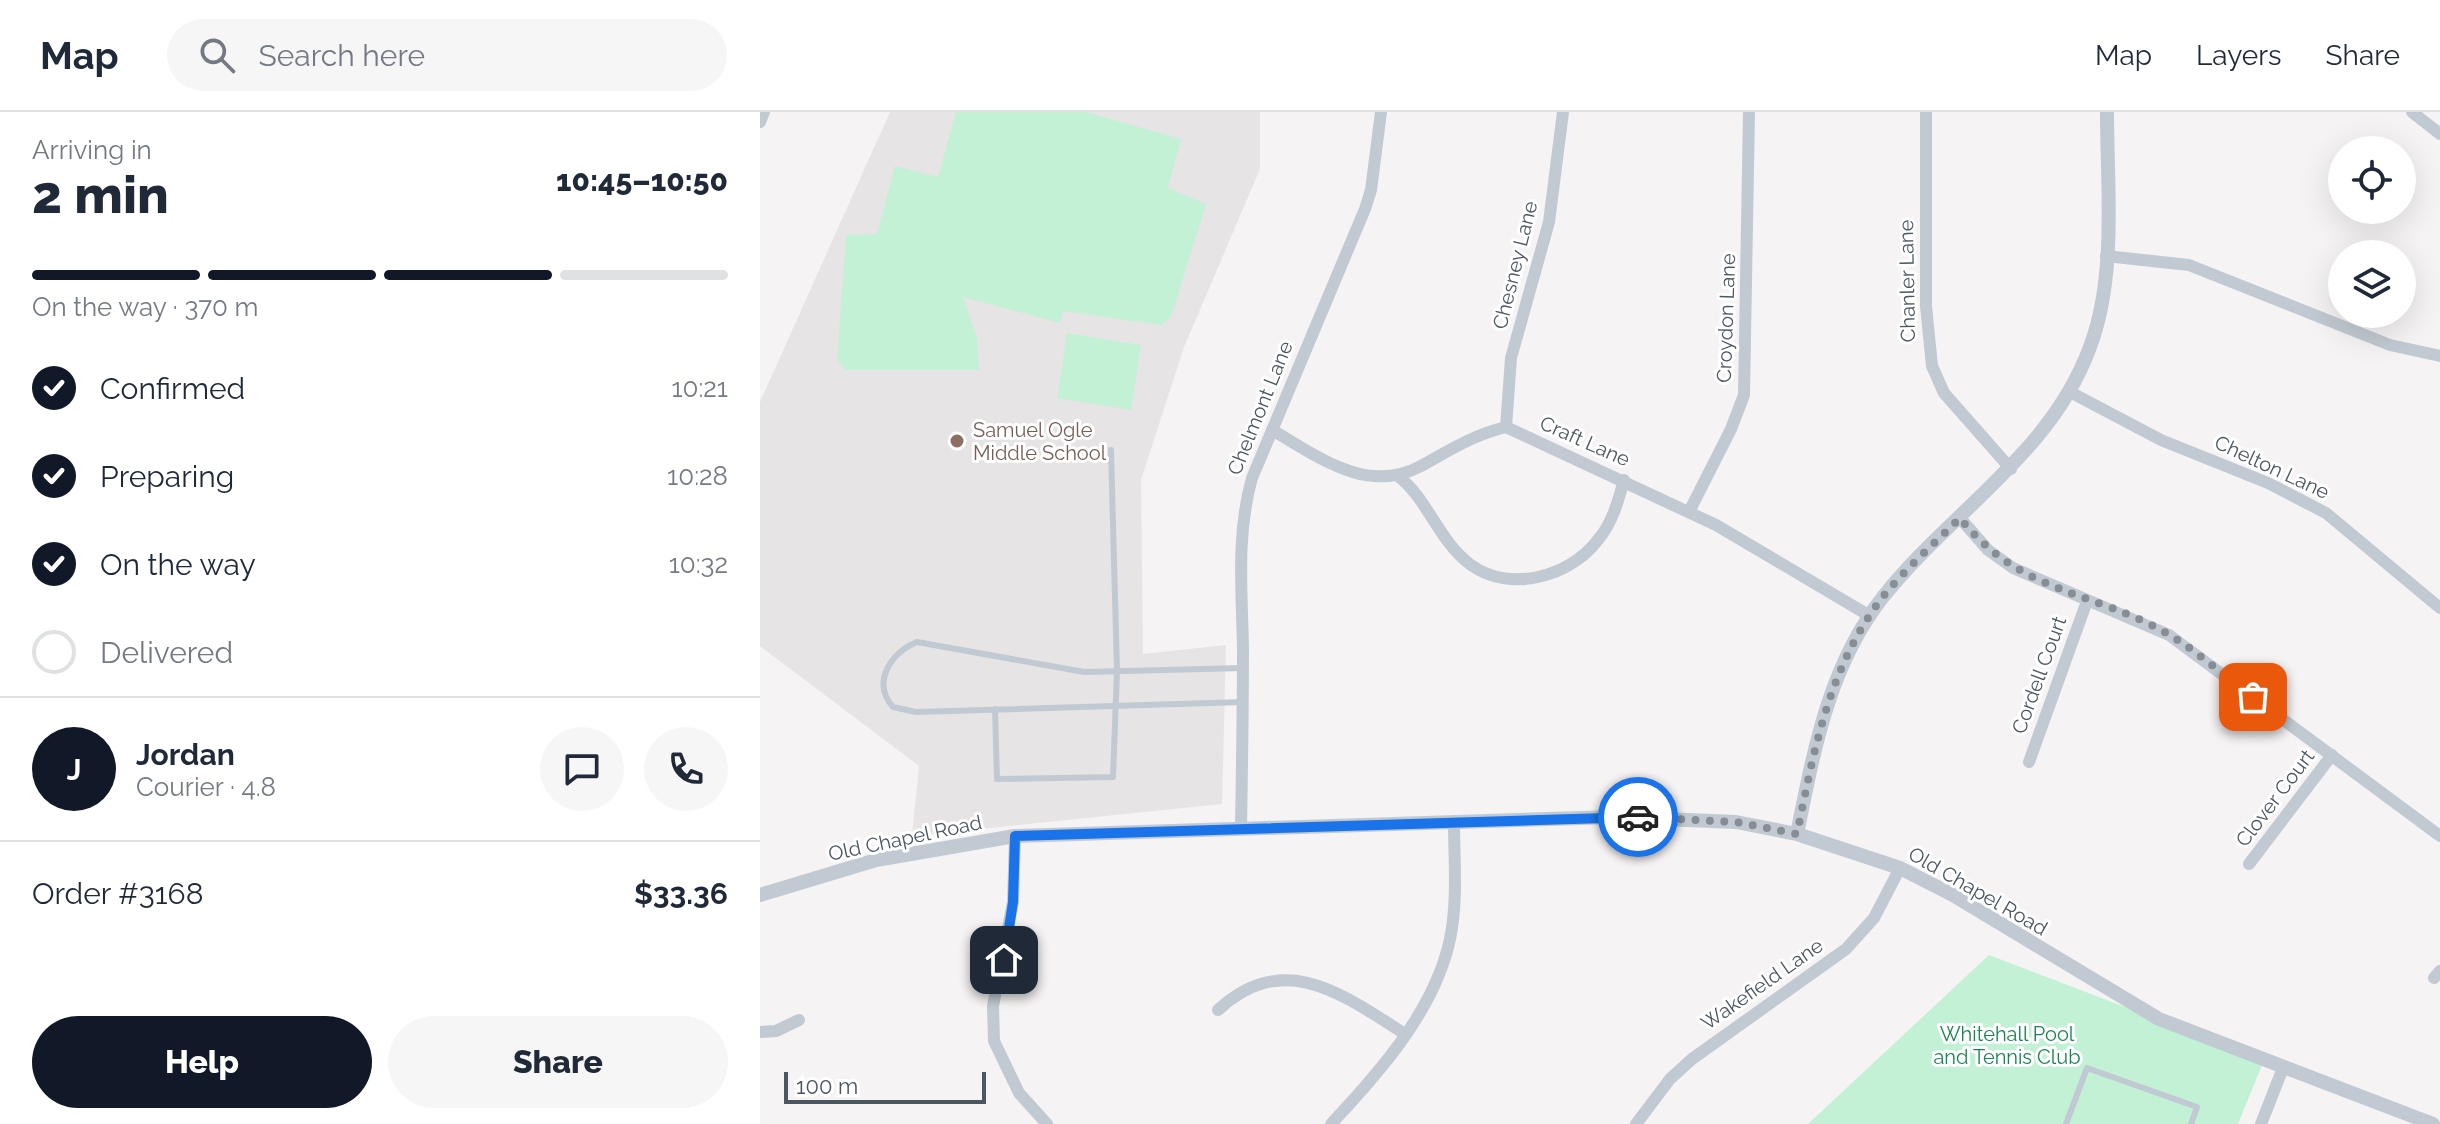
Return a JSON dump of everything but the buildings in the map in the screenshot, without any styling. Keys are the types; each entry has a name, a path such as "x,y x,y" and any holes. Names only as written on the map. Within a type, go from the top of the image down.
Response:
{"street":[{"path":"760,122 764,112"},
{"name":"Chelmont Lane","path":"1241,828 1241,525 1252,478 1365,209 1371,190 1381,112"},
{"name":"Chesney Lane","path":"1506,427 1511,358 1549,222 1563,112"},
{"name":"Croydon Lane","path":"1689,512 1731,429 1744,395 1749,112"},
{"name":"Chanler Lane","path":"1926,112 1926,306 1932,366 1944,393 2011,469"},
{"path":"1797,834 1827,702 1845,658 1870,616 1900,579 2011,469 2070,392 2094,335 2106,256 2107,112"},
{"path":"2412,112 2440,134"},
{"path":"2106,256 2189,265 2390,345 2440,356"},
{"name":"Chelton Lane","path":"2070,392 2161,440 2268,483 2326,513 2440,608"},
{"path":"1272,430 1349,473 1374,477 1398,476 1463,440 1506,427"},
{"name":"Craft Lane","path":"1506,427 1624,480 1747,541 1870,616"},
{"path":"1398,476 1413,489 1459,554 1481,570 1508,579 1546,576 1578,561 1609,524 1624,480"},
{"path":"1960,518 1988,550 2013,568 2169,635 2440,836"},
{"name":"Cordell Court","path":"2029,762 2087,601"},
{"name":"Clover Court","path":"2249,864 2332,755"},
{"name":"Old Chapel Road","path":"760,895 876,860 1015,836 1454,821 1667,817 1736,822 1797,834 1900,868 1953,895 2130,1005 2283,1068 2433,1124"},
{"path":"1331,1124 1382,1067 1405,1034 1440,969 1450,939 1454,821"},
{"path":"1015,836 1013,902 993,1006 994,1041 1019,1093 1047,1124"},
{"name":"Wakefield Lane","path":"1636,1124 1670,1079 1692,1059 1846,949 1874,918 1900,868"},
{"path":"1218,1010 1237,992 1258,982 1303,980 1345,996 1405,1034"},
{"path":"760,1032 776,1031 799,1020"},
{"path":"2261,1124 2283,1068"}],"lane":[{"path":"995,709 997,779 1113,777 1117,671 1111,450"},
{"path":"1243,668 1084,672 917,642 893,658 885,674 883,691 889,702 904,712 1116,703 1243,702"},
{"path":"2066,1124 2087,1068 2197,1107 2191,1124"}],"shaded area":[{"name":"Samuel Ogle Middle School","path":"890,112 1260,112 1260,169 1184,347 1141,480 1143,654 1226,645 1222,804 912,836 919,766 760,646 760,402"}],"green space":[{"path":"956,112 1086,112 1181,139 1168,188 1206,204 1171,317 1161,325 1063,311 1060,323 963,297 977,338 979,370 846,370 837,360 846,235 877,234 895,166 938,177"},
{"path":"1067,333 1141,345 1131,410 1057,398"},
{"name":"Whitehall Pool and Tennis Club","path":"1989,955 2264,1060 2238,1124 1808,1124"}],"way so far":[{"path":"1638,817 1736,822 1797,834 1827,702 1845,658 1883,597 1960,518 1988,550 2013,568 2169,635 2253,697"}],"place":[{"name":"Samuel Ogle Middle School","path":"957,441"}],"route":[{"path":"1004,960 1013,902 1015,836 1098,831 1638,817"}]}
